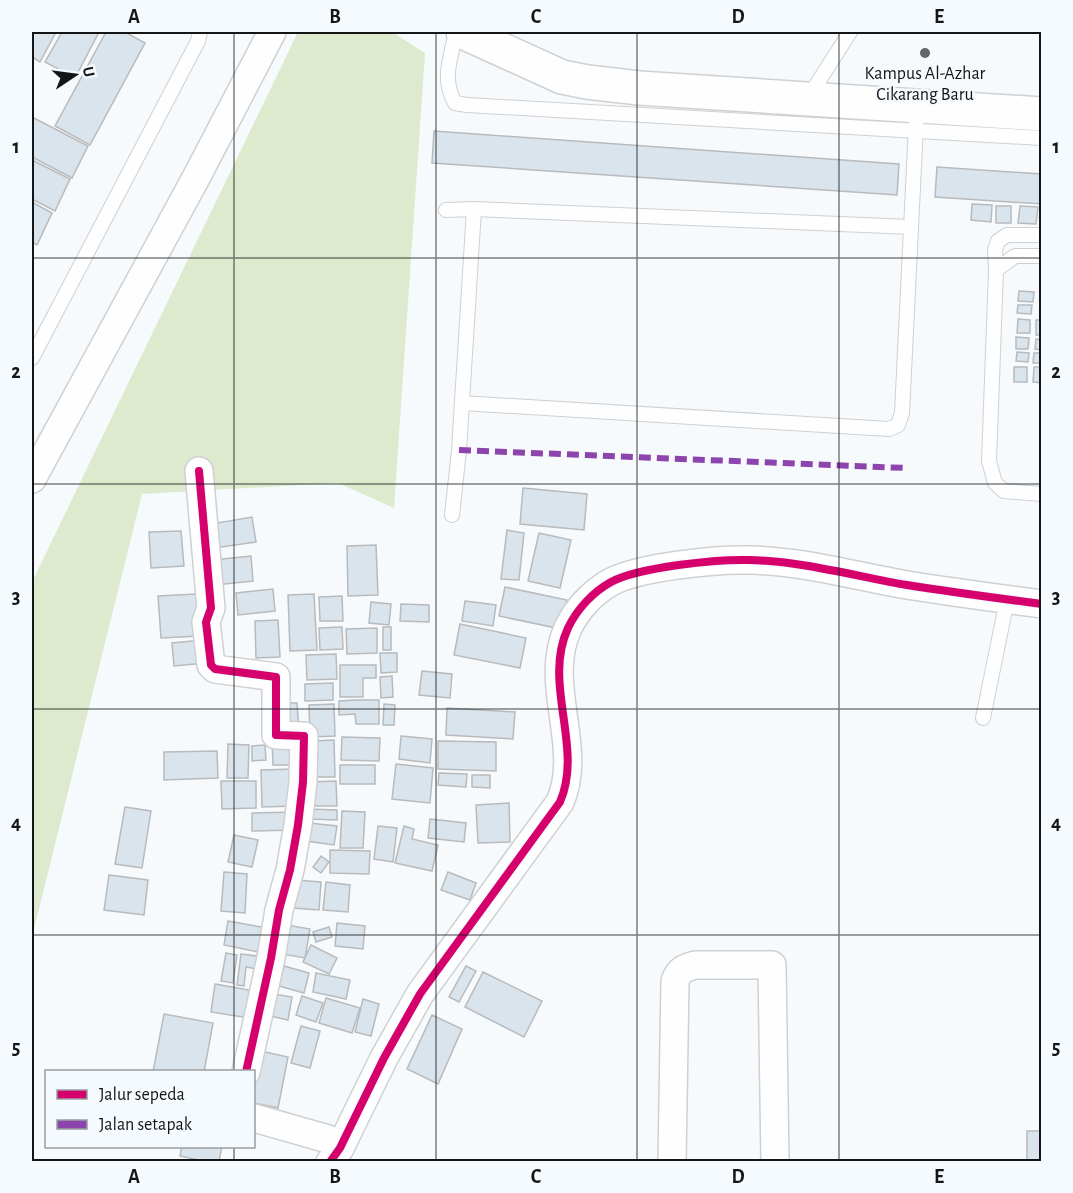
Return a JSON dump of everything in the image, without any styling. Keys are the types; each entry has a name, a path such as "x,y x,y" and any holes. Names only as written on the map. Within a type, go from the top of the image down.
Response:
{"street":[{"path":"32,479 38,450 191,186 272,32"},
{"path":"463,32 562,77 587,82 639,88 807,98 916,117 1041,114"},
{"path":"199,471 211,608 206,622 211,665 215,669 276,677 276,735 304,736 303,782 298,825 246,1070"},
{"path":"335,1155 420,993 560,802 568,777 559,677 560,656 568,627 593,595 613,581 665,568 718,561 750,560 803,566 907,585 1041,604"},
{"path":"672,1161 675,981 678,973 685,968 695,966 772,965 775,1161"},
{"path":"255,1118 328,1139 335,1155"}],"lane":[{"path":"32,358 198,41 200,32"},
{"path":"456,32 446,81 455,103 916,117 1041,138"},
{"path":"807,98 850,32"},
{"path":"462,403 889,429 898,425 902,413 916,117"},
{"path":"446,210 474,209 911,227"},
{"path":"452,514 462,403 474,209"},
{"path":"1041,235 1007,235 998,241 995,250 989,461 995,483 1004,491 1041,494"},
{"path":"996,270 1015,256 1041,256"},
{"path":"983,718 1007,600"}],"green space":[{"path":"298,32 392,32 425,53 394,508 338,483 142,494 32,937 32,582"}],"building":[{"path":"32,32 56,32 40,62 32,57"},
{"path":"62,32 99,32 75,78 45,62"},
{"path":"106,32 125,32 145,43 90,145 55,126"},
{"path":"32,117 88,146 72,178 32,157"},
{"path":"434,131 899,164 897,195 432,163"},
{"path":"32,160 70,179 55,211 32,199"},
{"path":"937,167 1042,174 1042,204 935,197"},
{"path":"32,202 52,213 37,245 32,242"},
{"path":"972,204 992,205 991,222 971,220"},
{"path":"996,206 1011,206 1011,223 996,223"},
{"path":"1020,206 1038,207 1036,224 1018,223"},
{"path":"1019,291 1034,292 1033,302 1018,301"},
{"path":"1018,305 1032,305 1031,314 1017,313"},
{"path":"1018,319 1030,320 1030,333 1017,333"},
{"path":"1036,320 1042,320 1042,335 1036,335"},
{"path":"1016,337 1029,338 1028,349 1016,349"},
{"path":"1036,339 1042,340 1042,350 1035,349"},
{"path":"1017,352 1029,353 1028,362 1016,361"},
{"path":"1034,353 1042,353 1042,363 1033,363"},
{"path":"1014,367 1027,367 1027,382 1014,382"},
{"path":"1034,367 1042,367 1042,383 1033,382"},
{"path":"523,488 587,494 584,530 520,524"},
{"path":"252,517 256,542 215,548 211,524"},
{"path":"507,530 524,533 519,580 501,579"},
{"path":"181,531 184,566 151,568 149,532"},
{"path":"539,533 571,540 560,588 528,581"},
{"path":"376,545 378,595 348,596 347,546"},
{"path":"251,556 253,581 215,585 213,560"},
{"path":"505,587 567,600 561,629 499,616"},
{"path":"273,589 275,611 238,615 236,593"},
{"path":"196,594 199,636 161,638 158,596"},
{"path":"314,594 317,650 290,651 288,595"},
{"path":"342,596 343,621 320,621 319,597"},
{"path":"465,601 496,605 493,626 462,621"},
{"path":"371,602 391,604 389,625 369,623"},
{"path":"401,604 429,605 429,622 400,621"},
{"path":"278,620 280,657 256,658 255,621"},
{"path":"460,624 526,638 520,668 454,655"},
{"path":"342,627 343,649 320,650 319,628"},
{"path":"383,627 391,627 391,650 383,650"},
{"path":"377,628 377,653 347,654 346,629"},
{"path":"202,640 205,663 174,666 172,643"},
{"path":"380,653 397,653 397,672 381,673"},
{"path":"336,654 337,679 307,680 306,655"},
{"path":"340,665 376,665 376,678 363,678 363,697 340,697"},
{"path":"422,671 452,674 450,698 419,695"},
{"path":"392,676 393,697 381,698 380,677"},
{"path":"333,683 333,700 305,701 305,684"},
{"path":"379,700 379,724 356,724 355,714 339,715 339,701"},
{"path":"278,703 297,703 299,731 279,730"},
{"path":"334,704 335,736 310,737 309,705"},
{"path":"384,704 395,705 394,725 383,725"},
{"path":"447,708 515,712 513,739 446,735"},
{"path":"401,736 432,739 430,763 399,759"},
{"path":"342,737 380,738 379,761 341,760"},
{"path":"297,740 298,765 273,765 272,741"},
{"path":"334,740 335,777 313,777 312,741"},
{"path":"438,741 496,742 496,771 438,769"},
{"path":"228,744 249,745 248,778 227,778"},
{"path":"265,745 266,760 252,761 252,746"},
{"path":"217,751 218,778 164,780 164,752"},
{"path":"396,764 433,768 430,803 392,799"},
{"path":"340,765 375,765 375,784 340,784"},
{"path":"293,769 294,806 262,807 261,770"},
{"path":"439,773 467,774 466,787 438,785"},
{"path":"472,775 490,775 490,788 472,787"},
{"path":"221,781 256,781 256,808 222,809"},
{"path":"336,781 337,806 312,806 311,782"},
{"path":"509,803 510,842 478,843 476,805"},
{"path":"125,807 151,811 142,868 115,864"},
{"path":"308,809 337,810 337,820 308,819"},
{"path":"342,811 365,812 363,848 340,848"},
{"path":"293,812 293,830 252,831 252,813"},
{"path":"430,819 466,823 464,842 428,838"},
{"path":"309,823 337,826 334,845 306,841"},
{"path":"378,826 397,828 393,862 374,859"},
{"path":"404,826 414,829 412,839 438,845 432,871 395,863"},
{"path":"234,835 258,840 252,867 228,862"},
{"path":"330,850 370,851 369,874 330,873"},
{"path":"321,856 329,862 321,873 313,867"},
{"path":"224,872 247,874 245,913 221,911"},
{"path":"448,872 476,883 470,900 441,890"},
{"path":"109,875 148,880 144,915 104,910"},
{"path":"296,880 321,882 319,910 293,908"},
{"path":"326,882 350,885 348,912 323,910"},
{"path":"228,921 267,928 263,953 224,945"},
{"path":"337,923 365,926 363,949 335,946"},
{"path":"281,924 310,929 305,958 276,953"},
{"path":"329,927 332,937 316,942 313,932"},
{"path":"311,945 337,958 329,974 303,962"},
{"path":"226,953 237,955 233,983 221,981"},
{"path":"241,954 265,957 263,970 246,967 244,986 237,985"},
{"path":"284,966 309,973 304,993 279,986"},
{"path":"466,966 476,971 459,1002 449,997"},
{"path":"483,972 542,1001 524,1037 465,1007"},
{"path":"316,973 350,980 346,999 313,992"},
{"path":"215,984 260,992 255,1019 211,1012"},
{"path":"274,994 292,997 288,1020 270,1016"},
{"path":"302,996 323,1003 316,1022 296,1015"},
{"path":"326,998 360,1008 352,1033 319,1023"},
{"path":"363,999 379,1004 371,1036 355,1032"},
{"path":"164,1014 213,1023 204,1070 153,1070"},
{"path":"432,1015 462,1029 438,1084 407,1069"},
{"path":"301,1026 320,1031 310,1068 291,1063"},
{"path":"261,1051 288,1057 278,1108 255,1103 255,1084"},
{"path":"1027,1131 1042,1131 1042,1161 1027,1161"},
{"path":"182,1148 222,1148 219,1162 207,1162 180,1156"}],"marked path":[{"path":"459,450 906,468"}],"cycle path":[{"path":"199,471 211,608 206,622 211,665 215,669 276,677 276,735 304,736 303,782 298,825 246,1070"},
{"path":"330,1162 340,1148 384,1058 420,994 560,802 566,781 568,759 560,693 561,649 572,621 598,591 624,577 659,568 749,560 809,566 907,585 1042,604"}],"place":[{"name":"Kampus Al-Azhar Cikarang Baru","path":"925,53"}]}
